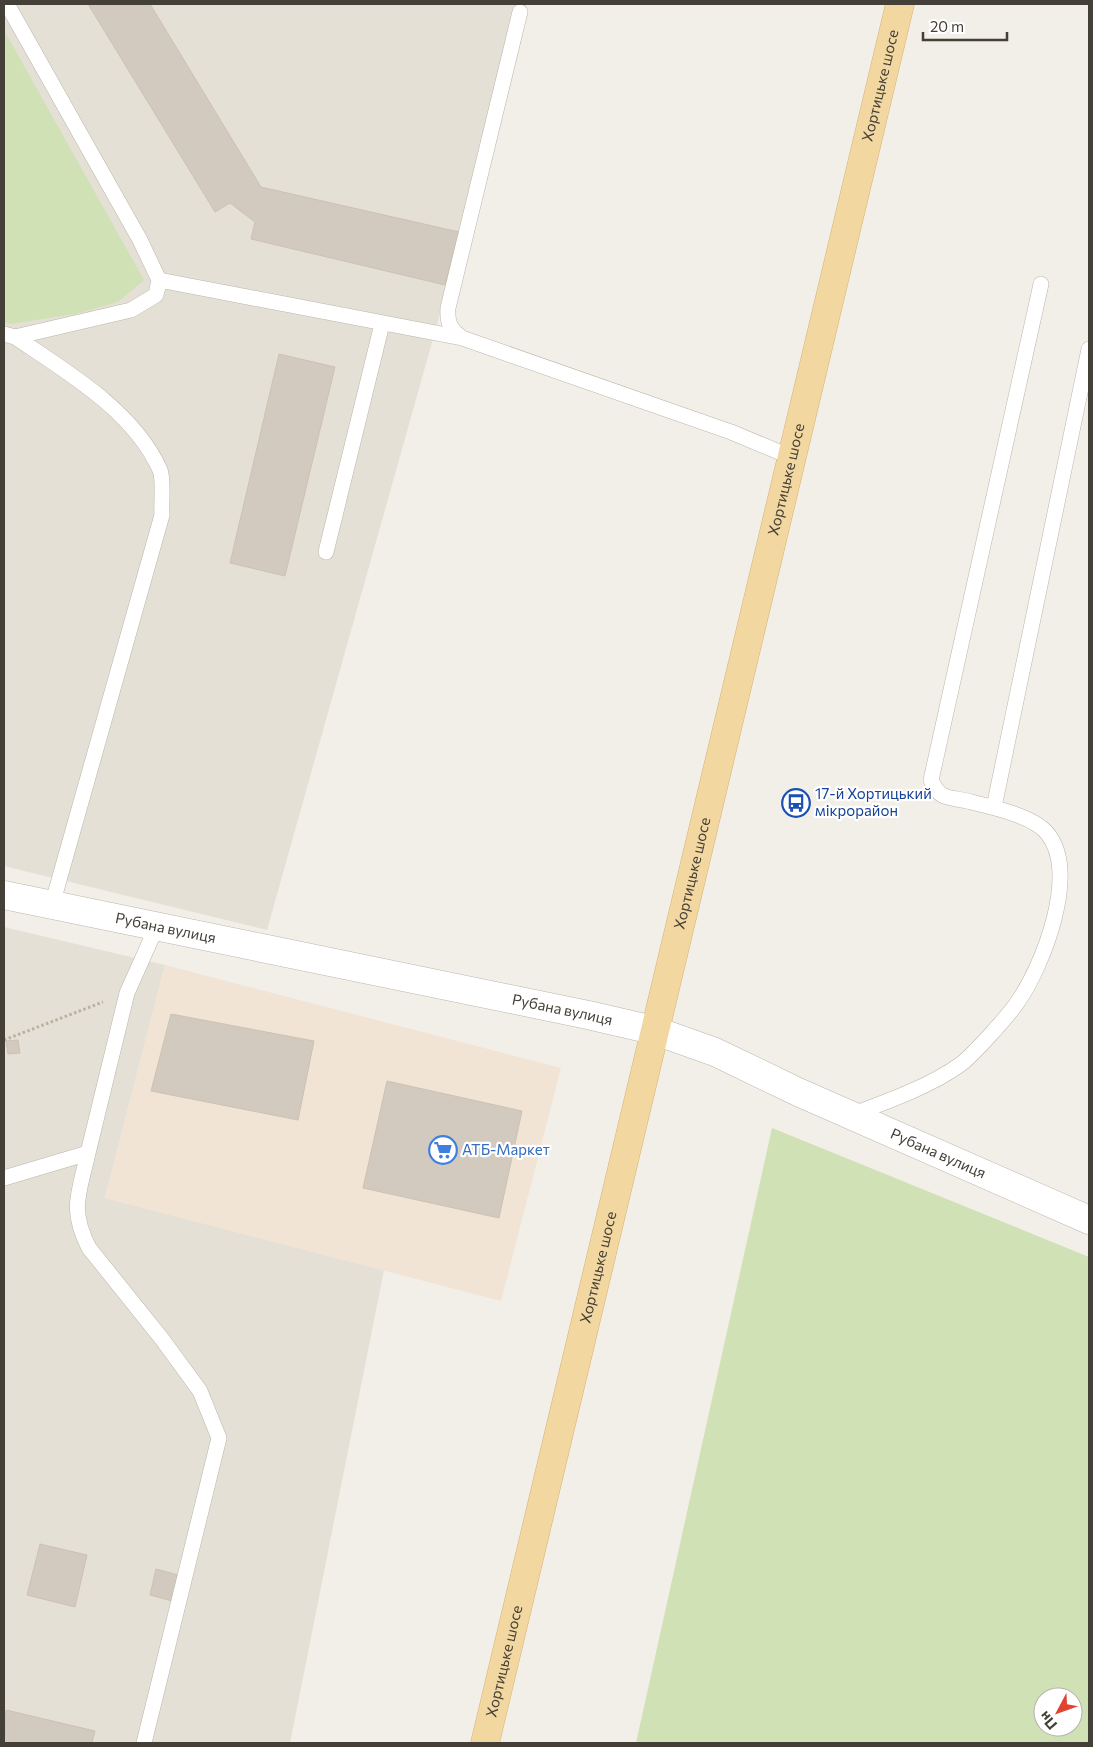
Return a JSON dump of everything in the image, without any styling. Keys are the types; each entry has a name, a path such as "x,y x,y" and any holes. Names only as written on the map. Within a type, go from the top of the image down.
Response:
{"main road":[{"name":"Хортицьке шосе","path":"485,1743 653,1030 900,4"}],"street":[{"name":"Рубана вулиця","path":"4,895 653,1030 715,1052 850,1116 1089,1220"}],"lane":[{"path":"6,4 140,240 159,280 156,295 131,310 10,336"},
{"path":"462,338 451,330 447,320 448,308 520,12"},
{"path":"159,280 462,338 731,432 791,457"},
{"path":"850,1116 902,1096 961,1064 1017,1002 1048,942 1060,892 1061,866 1048,834 1038,824 994,808 943,796 935,788 932,780 1041,284"},
{"path":"326,552 381,328"},
{"path":"10,336 82,382 135,429 161,471 162,515 52,905"},
{"path":"994,808 1089,349"},
{"path":"144,1743 219,1438 200,1391 162,1339 89,1248 80,1231 76,1210 127,993 157,926"},
{"path":"4,1178 88,1154"}],"path":[{"path":"4,1040 127,993"}],"shaded area":[{"path":"4,4 527,4 267,930 4,866"},
{"path":"4,927 165,965 105,1198 384,1270 290,1743 4,1743"},
{"path":"165,965 561,1068 501,1301 105,1198"}],"green space":[{"path":"4,30 144,280 118,302 75,314 11,324 4,322"},
{"path":"772,1128 1089,1257 1089,1743 636,1743"}],"building":[{"path":"88,4 150,4 261,187 459,232 445,285 251,239 255,222 230,203 215,212"},
{"path":"279,354 335,367 285,576 230,563"},
{"path":"171,1014 314,1041 298,1120 151,1091"},
{"path":"18,1040 20,1053 8,1054 6,1041"},
{"name":"АТБ-Маркет","path":"387,1081 522,1111 499,1218 363,1188"},
{"path":"40,1544 87,1555 75,1607 27,1595"},
{"path":"156,1569 182,1576 176,1602 150,1595"},
{"path":"6,1710 95,1731 92,1743 4,1743"}],"place":[{"name":"17-й Хортицький мікрорайон","path":"796,803"},
{"name":"АТБ-Маркет","path":"443,1150"}]}
